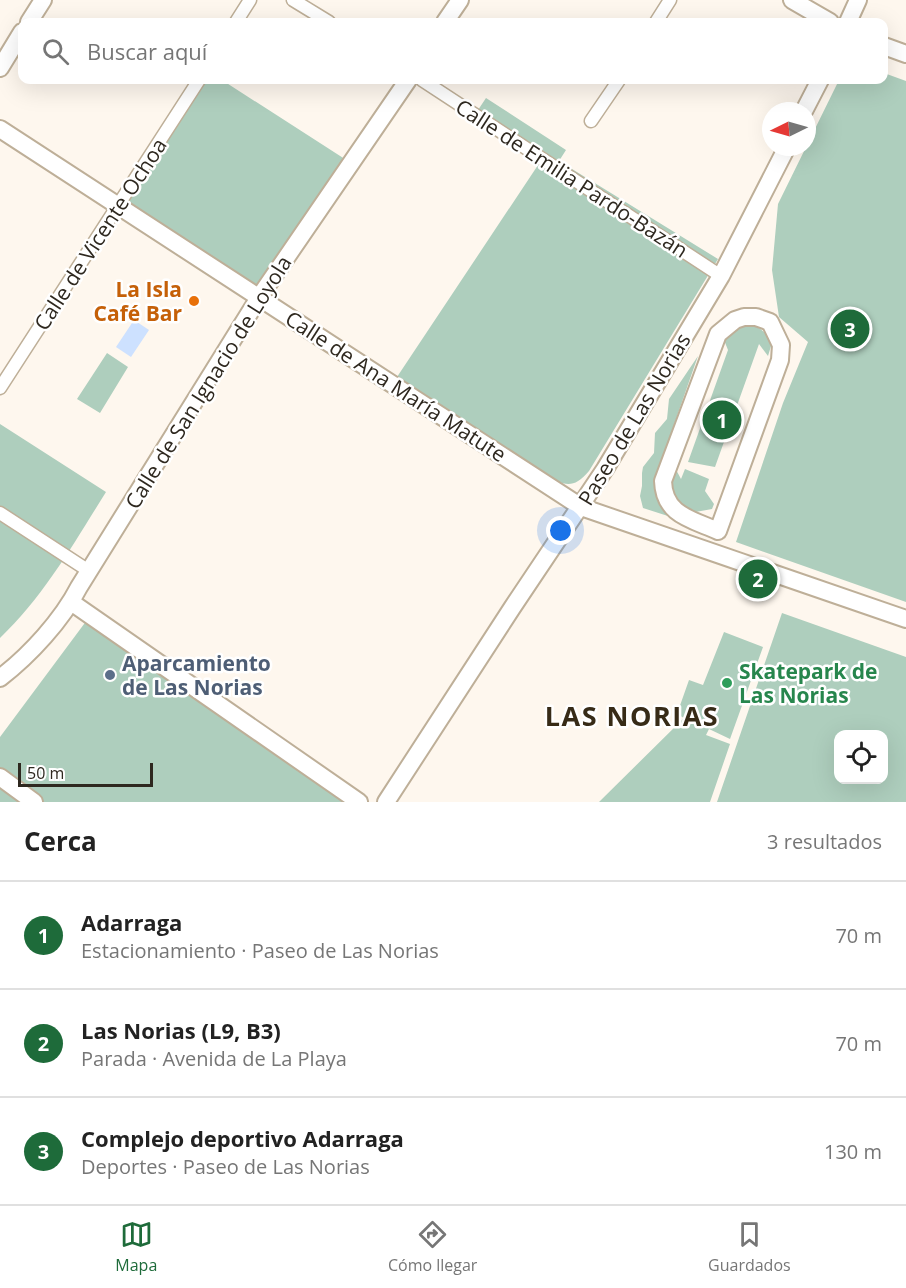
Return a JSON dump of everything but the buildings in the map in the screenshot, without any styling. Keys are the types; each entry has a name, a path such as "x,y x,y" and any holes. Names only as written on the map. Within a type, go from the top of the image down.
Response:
{"street":[{"path":"32,18 43,0"},
{"path":"239,18 250,0"},
{"path":"293,0 322,18"},
{"path":"448,18 460,0"},
{"path":"659,18 670,0"},
{"path":"792,0 823,18"},
{"path":"850,18 858,0"},
{"path":"0,68 18,39"},
{"path":"888,47 906,54"},
{"name":"Calle de Vicente Ochoa","path":"0,388 196,84"},
{"name":"Calle de San Ignacio de Loyola","path":"0,678 22,661 71,602 260,296 405,84"},
{"name":"Calle de Emilia Pardo-Bazán","path":"428,84 721,276"},
{"path":"591,121 616,84"},
{"path":"809,102 818,84"},
{"name":"Calle de Ana María Matute","path":"0,129 260,296 581,507 906,619"},
{"name":"Paseo de Las Norias","path":"386,802 512,608 581,507 721,276 782,156"},
{"path":"715,553 718,531 780,360 781,345 770,322 756,317 735,320 718,334 663,481 665,498 678,514 718,531"},
{"path":"0,513 89,571"},
{"path":"71,602 359,802"},
{"path":"0,777 34,802"}],"green space":[{"path":"888,74 906,81 906,602 736,542 783,403 808,342 779,317 772,270 778,204 802,156 816,156 816,127 837,84 888,84"},
{"path":"196,84 228,84 351,163 260,296 118,206"},
{"path":"486,98 566,150 559,161 718,259 589,471 572,484 556,481 397,377 546,153 478,110"},
{"path":"736,323 754,326 766,335 771,346 768,356 759,344 715,467 688,462 728,350 722,335"},
{"path":"107,353 128,367 100,413 77,399"},
{"path":"698,356 654,482 659,504 671,517 643,508 640,496 643,467 654,453 655,433 667,419 669,399"},
{"path":"0,424 106,492 70,550 31,605 0,638"},
{"path":"673,464 681,479 685,469 709,479 705,491 714,504 712,509 690,513 676,507 668,477"},
{"path":"782,613 906,657 906,802 717,802"},
{"name":"Aparcamiento de Las Norias","path":"90,616 357,802 0,802 0,737"},
{"path":"724,632 763,647 730,739 709,729 706,735 730,744 710,802 599,802 684,718 677,714 689,680 703,685"}],"water":[{"path":"134,320 149,330 131,357 116,347"}],"place":[{"name":"La Isla Café Bar","path":"194,301"},
{"name":"Complejo deportivo Adarraga","path":"850,329"},
{"name":"Adarraga","path":"722,420"},
{"name":"Las Norias (L9, B3)","path":"758,579"},
{"name":"Aparcamiento de Las Norias","path":"110,675"},
{"name":"Skatepark de Las Norias","path":"727,683"}],"district":[{"name":"LAS NORIAS","path":"632,715"}]}
